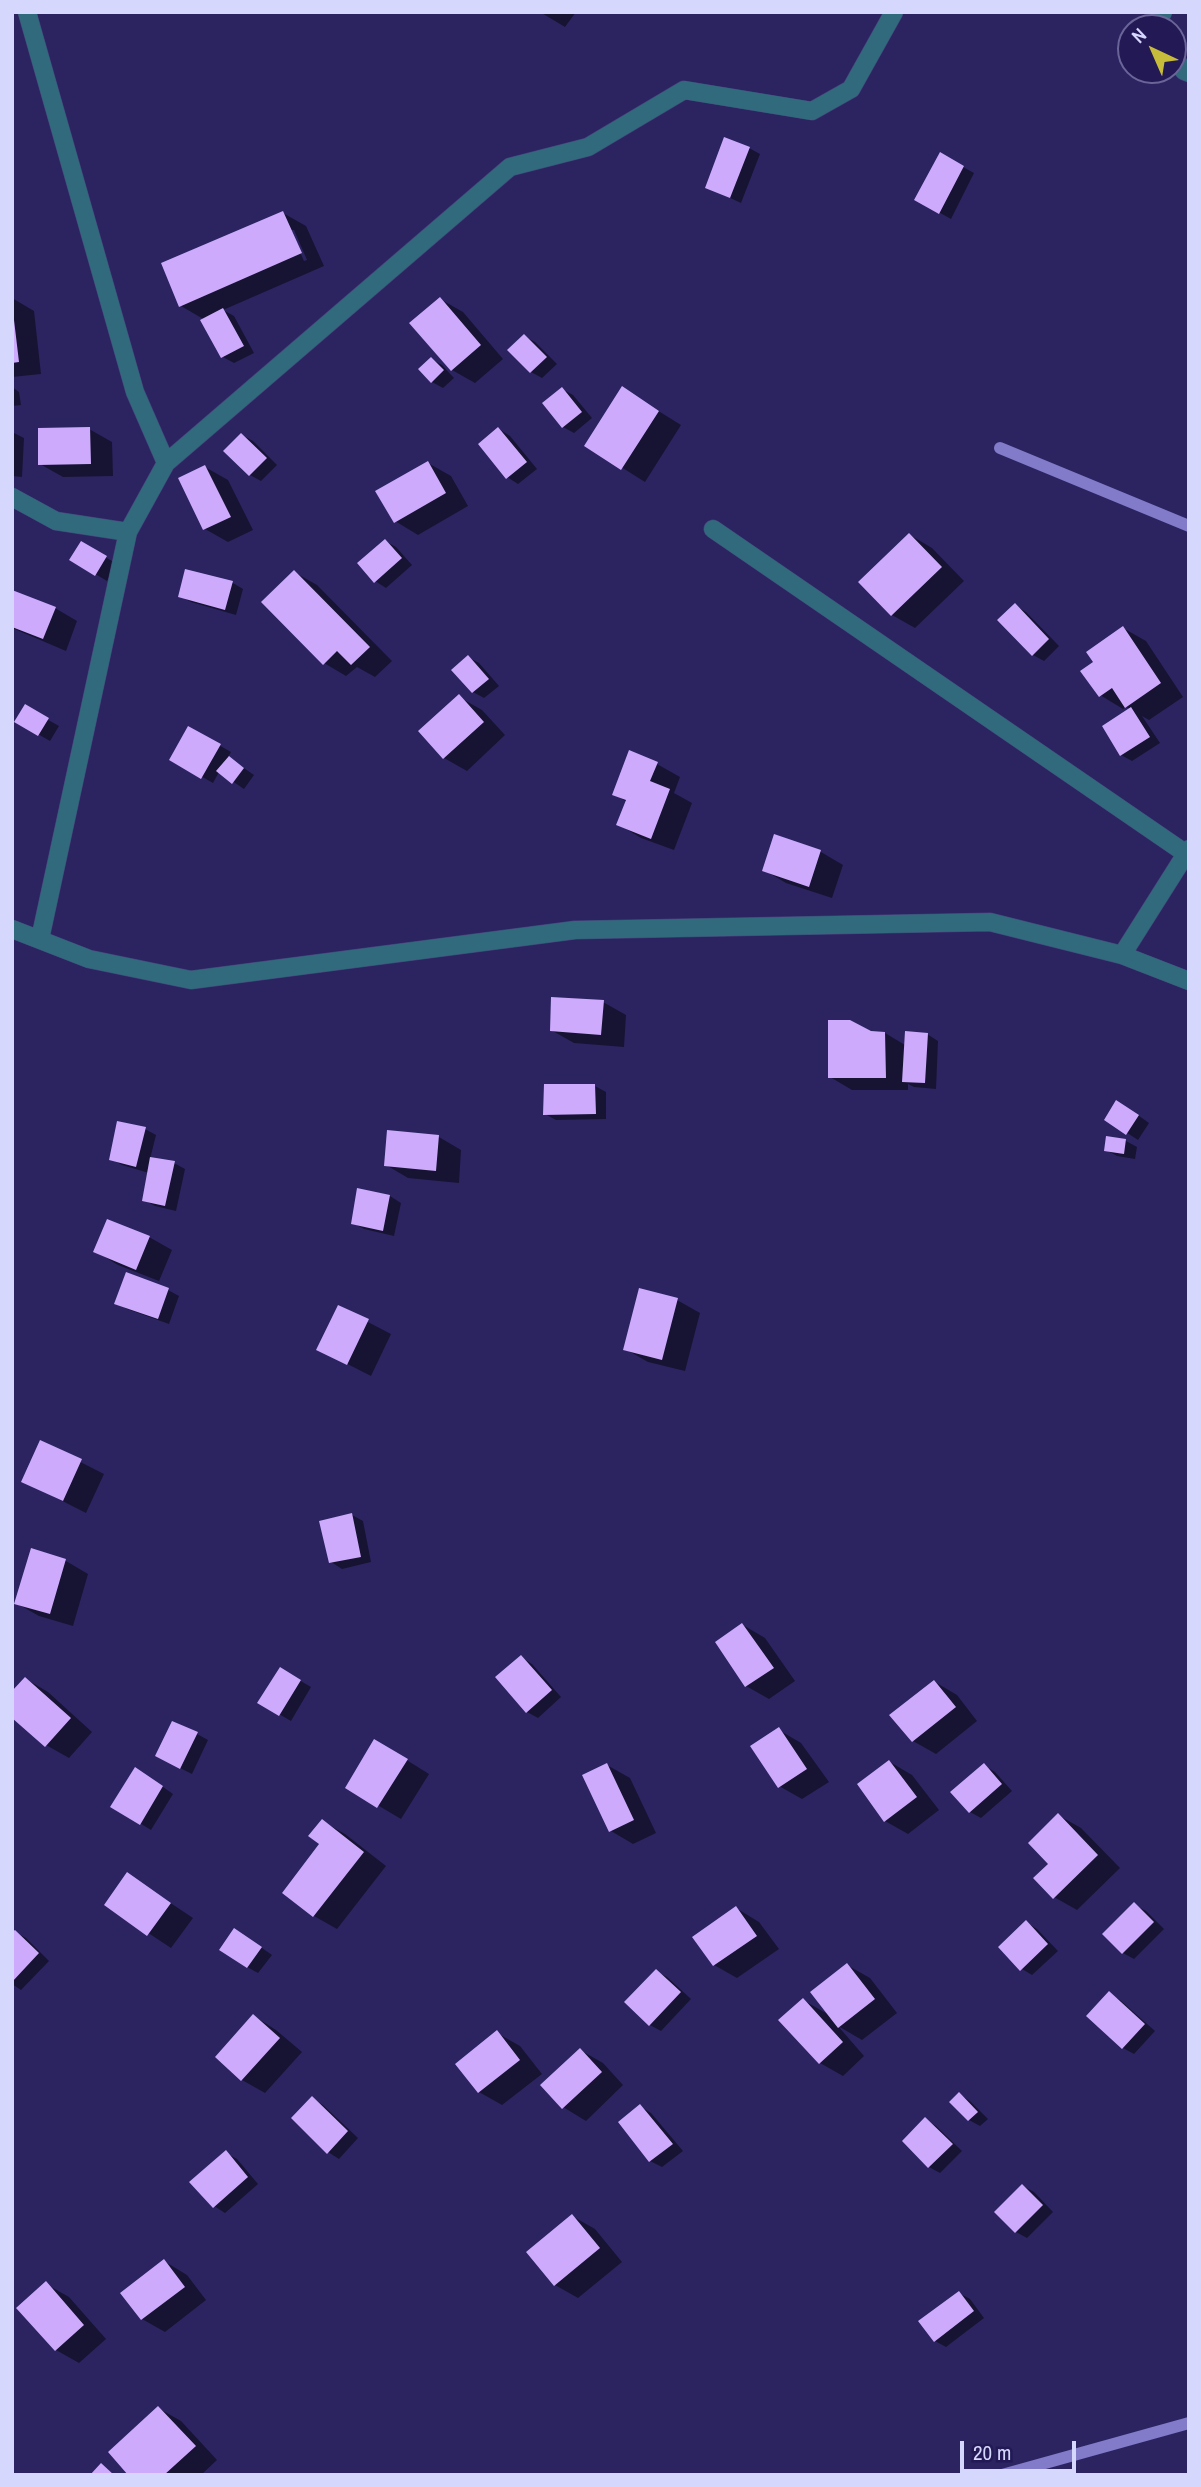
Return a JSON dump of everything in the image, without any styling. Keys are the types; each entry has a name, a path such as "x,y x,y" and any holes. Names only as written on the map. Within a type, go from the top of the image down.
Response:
{"street":[{"path":"27,12 135,391 166,463"},
{"path":"40,939 128,532 166,463 510,167 588,147 684,90 812,111 851,89 894,12"},
{"path":"12,497 56,521 128,532"},
{"path":"713,529 1187,851 1122,955"},
{"path":"12,929 89,959 191,980 575,930 990,922 1122,955 1189,981"}],"building":[{"path":"724,137 750,147 730,198 705,188"},
{"path":"940,152 964,166 939,214 914,200"},
{"path":"283,211 302,253 179,307 161,263"},
{"path":"440,297 481,345 451,371 409,323"},
{"path":"223,308 244,346 221,358 200,320"},
{"path":"12,320 19,362 12,363"},
{"path":"524,334 547,357 530,373 507,350"},
{"path":"431,357 444,370 431,383 418,369"},
{"path":"622,386 659,411 621,470 584,446"},
{"path":"562,387 582,412 562,428 542,403"},
{"path":"90,427 91,464 38,465 38,428"},
{"path":"498,427 527,462 506,479 478,444"},
{"path":"241,433 267,458 249,476 223,451"},
{"path":"428,461 446,493 394,523 375,491"},
{"path":"205,465 231,517 203,530 178,478"},
{"path":"909,533 942,567 891,616 858,582"},
{"path":"385,539 402,558 374,583 357,563"},
{"path":"81,541 107,556 95,576 69,560"},
{"path":"185,569 233,581 225,610 178,597"},
{"path":"294,570 370,647 351,665 337,651 323,665 261,602"},
{"path":"12,590 56,607 43,639 12,627"},
{"path":"1015,603 1049,639 1032,656 997,620"},
{"path":"1123,626 1161,683 1125,708 1112,688 1099,697 1080,671 1093,662 1086,652"},
{"path":"468,655 489,679 472,693 451,670"},
{"path":"459,694 484,722 443,759 418,731"},
{"path":"25,704 49,718 38,736 14,722"},
{"path":"1131,707 1150,737 1120,756 1102,726"},
{"path":"188,726 221,744 201,779 169,760"},
{"path":"629,750 658,762 650,781 670,789 651,839 616,825 626,800 612,795"},
{"path":"229,756 244,768 232,784 216,771"},
{"path":"774,834 821,850 809,887 762,871"},
{"path":"551,997 604,1000 601,1035 550,1031"},
{"path":"828,1020 850,1020 871,1031 885,1032 886,1078 828,1078"},
{"path":"905,1031 928,1033 925,1083 902,1082"},
{"path":"544,1084 595,1084 596,1114 543,1115"},
{"path":"1116,1100 1139,1115 1126,1135 1104,1120"},
{"path":"117,1121 146,1127 136,1167 109,1160"},
{"path":"387,1130 439,1135 436,1171 384,1166"},
{"path":"1106,1136 1126,1139 1124,1154 1104,1151"},
{"path":"150,1157 175,1161 165,1206 142,1201"},
{"path":"357,1188 390,1195 383,1231 351,1224"},
{"path":"107,1219 150,1236 136,1270 93,1252"},
{"path":"126,1272 169,1288 158,1319 114,1304"},
{"path":"639,1288 678,1298 662,1360 623,1350"},
{"path":"338,1305 369,1319 347,1365 316,1350"},
{"path":"40,1440 82,1459 63,1501 21,1482"},
{"path":"352,1513 361,1557 329,1563 319,1521"},
{"path":"31,1548 66,1559 50,1614 14,1604"},
{"path":"742,1623 774,1668 745,1687 715,1642"},
{"path":"521,1655 552,1690 526,1713 495,1677"},
{"path":"280,1667 301,1680 279,1716 257,1703"},
{"path":"25,1677 71,1718 45,1747 12,1718 12,1691"},
{"path":"934,1680 956,1707 912,1742 889,1715"},
{"path":"172,1721 198,1732 180,1769 155,1756"},
{"path":"779,1727 807,1769 778,1788 750,1746"},
{"path":"374,1739 408,1759 377,1808 345,1788"},
{"path":"889,1760 917,1797 884,1822 857,1784"},
{"path":"607,1763 634,1820 609,1832 582,1775"},
{"path":"984,1763 1002,1784 969,1813 950,1792"},
{"path":"135,1767 163,1786 140,1825 110,1807"},
{"path":"1058,1813 1098,1855 1053,1899 1033,1878 1048,1864 1028,1843"},
{"path":"322,1819 364,1852 313,1917 282,1893 319,1844 308,1836"},
{"path":"127,1872 171,1903 147,1936 104,1905"},
{"path":"1134,1902 1154,1922 1122,1954 1102,1934"},
{"path":"736,1906 757,1936 713,1966 692,1937"},
{"path":"1026,1920 1048,1944 1020,1971 998,1947"},
{"path":"234,1928 262,1947 247,1968 219,1950"},
{"path":"15,1930 39,1953 12,1982 12,1932"},
{"path":"847,1963 875,1999 838,2028 810,1992"},
{"path":"656,1969 681,1992 649,2026 624,2002"},
{"path":"1109,1991 1145,2024 1122,2049 1086,2016"},
{"path":"803,1998 843,2042 819,2064 778,2020"},
{"path":"253,2014 280,2038 241,2081 215,2057"},
{"path":"497,2030 520,2060 478,2093 455,2064"},
{"path":"580,2048 602,2072 562,2109 540,2085"},
{"path":"959,2092 978,2112 968,2121 949,2102"},
{"path":"312,2096 348,2131 327,2154 291,2118"},
{"path":"640,2104 673,2144 649,2162 618,2122"},
{"path":"925,2117 953,2144 928,2168 902,2141"},
{"path":"226,2150 248,2177 213,2208 189,2182"},
{"path":"1022,2184 1043,2205 1015,2233 994,2212"},
{"path":"572,2214 600,2248 554,2286 526,2252"},
{"path":"164,2259 185,2287 141,2320 120,2293"},
{"path":"46,2281 84,2325 55,2351 16,2308"},
{"path":"959,2291 974,2311 934,2342 918,2321"},
{"path":"158,2406 196,2446 164,2475 128,2475 108,2452"},
{"path":"101,2463 114,2475 90,2475"}],"waterway":[{"path":"1000,448 1189,526"},
{"path":"1002,2475 1189,2423"}]}
